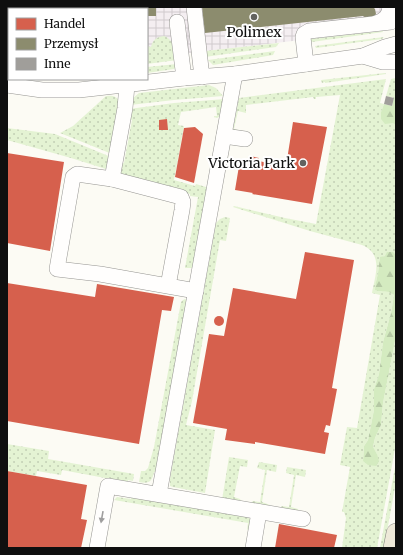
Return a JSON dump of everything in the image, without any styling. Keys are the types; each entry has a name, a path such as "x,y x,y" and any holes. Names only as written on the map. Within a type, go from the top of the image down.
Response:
{"main road":[{"path":"393,548 396,533"}],"street":[{"path":"194,7 202,77"},
{"path":"376,24 386,18 390,7"},
{"path":"177,22 184,78"},
{"path":"7,85 36,89 85,89 235,74 364,56 385,47 395,32 391,22 306,32 303,37 306,64"},
{"path":"364,56 383,62 396,62"},
{"path":"159,494 235,74"},
{"path":"112,179 125,108 127,84"},
{"path":"224,136 245,139"},
{"path":"168,286 183,199 181,197 112,179 77,174 73,177 57,269 100,274 196,291"},
{"path":"97,548 108,486 303,519"},
{"path":"253,548 260,512"}],"shaded area":[{"path":"7,7 396,7 396,29 148,59 148,8 8,8 7,56"}],"green space":[{"path":"383,31 312,42 310,39"},
{"path":"164,36 170,40 177,60 148,64 148,46 151,47 153,42 159,37"},
{"path":"384,37 382,39 316,48 315,46"},
{"path":"279,43 276,47 205,57 205,51"},
{"path":"275,51 273,55 213,65 208,60"},
{"path":"177,64 174,69 148,73 148,67"},
{"path":"386,74 325,83 322,83 321,80"},
{"path":"396,78 396,95 394,98 386,96 391,79"},
{"path":"386,79 380,103 384,104 381,112 396,125 396,255 380,258 376,282 379,291 388,291 394,295 383,342 379,374 374,389 374,410 368,440 364,446 363,461 377,454 373,448 375,438 381,425 383,403 396,336 396,443 377,548 342,548 346,518 344,512 342,512 350,467 340,465 347,427 357,428 380,295 372,293 376,273 376,260 369,249 362,245 310,231 233,207 316,224 340,95 316,97 316,99 313,97 246,105 246,113 238,111 234,129 242,131 242,133 233,130 239,98"},
{"path":"209,85 216,88 223,96 130,105 133,98 139,93"},
{"path":"396,95 396,125 393,123 385,124 381,119 381,112 384,104 392,106"},
{"path":"106,96 114,96 120,102 112,154 60,133 73,126"},
{"path":"225,99 221,116 217,118 214,117 217,116 216,107 181,112 178,125 184,126 174,180 208,188 194,268 185,268 198,197 123,176 120,173 120,163 124,163 132,120 127,119 129,109 174,103"},
{"path":"7,128 55,134 111,157 109,170 7,140"},
{"path":"225,217 230,218 226,241 220,240 192,401 186,425 215,430 205,493 170,486 170,479 216,223"},
{"path":"387,252 393,252 396,255 396,336 383,403 381,425 373,447 379,461 376,466 368,465 363,461 364,446 368,440 374,410 374,389 379,374 383,342 394,295 389,292 375,290 380,257 385,256"},
{"path":"185,299 187,300 158,472 154,472 150,482 139,482 141,471 145,471 148,468 154,447 181,302"},
{"path":"7,444 49,451 48,459 134,474 133,481 128,480 128,484 62,470 61,475 37,471 36,476 7,471"},
{"path":"229,457 248,460 247,467 240,466 234,497 240,499 240,502 222,500"},
{"path":"259,462 277,465 276,472 267,470 262,502 270,506 251,503 253,501 260,502 265,470 257,468"},
{"path":"396,462 396,482 384,548 380,548"},
{"path":"287,467 306,470 305,477 296,475 291,507 298,509 299,511 280,508 282,506 289,507 294,475 286,473"},
{"path":"132,496 247,516 251,520 250,528 247,530 248,523 114,500 117,497 131,499"}],"building: Handel":[{"path":"167,119 168,130 159,130 159,120"},
{"name":"Victoria Park","path":"293,122 327,127 312,204 235,190 239,166 248,167 250,156 259,158 258,161 286,166"},
{"path":"195,127 203,134 194,183 175,177 184,128"},
{"path":"7,153 64,162 50,251 7,243"},
{"path":"305,252 354,260 332,388 337,389 330,426 326,425 324,432 329,433 325,454 255,442 255,444 225,440 227,429 193,423 209,334 224,336 233,288 296,299"},
{"path":"7,283 95,297 97,284 174,297 171,311 162,310 139,444 7,421"},
{"path":"217,316 221,316 223,317 223,325 217,326 214,323 214,319"},
{"path":"7,471 87,485 81,519 87,520 81,548 7,548"},
{"path":"279,524 337,535 334,548 275,548"}],"building: Przemysł":[{"path":"7,7 156,7 156,16 148,16 148,8 8,8 7,10"},
{"name":"Polimex","path":"202,7 373,7 376,14 374,17 366,18 363,16 205,33"}],"building: Inne":[{"path":"386,96 394,98 392,106 384,104"}],"place":[{"name":"Polimex","path":"254,17"},
{"name":"Victoria Park","path":"303,163"}]}
